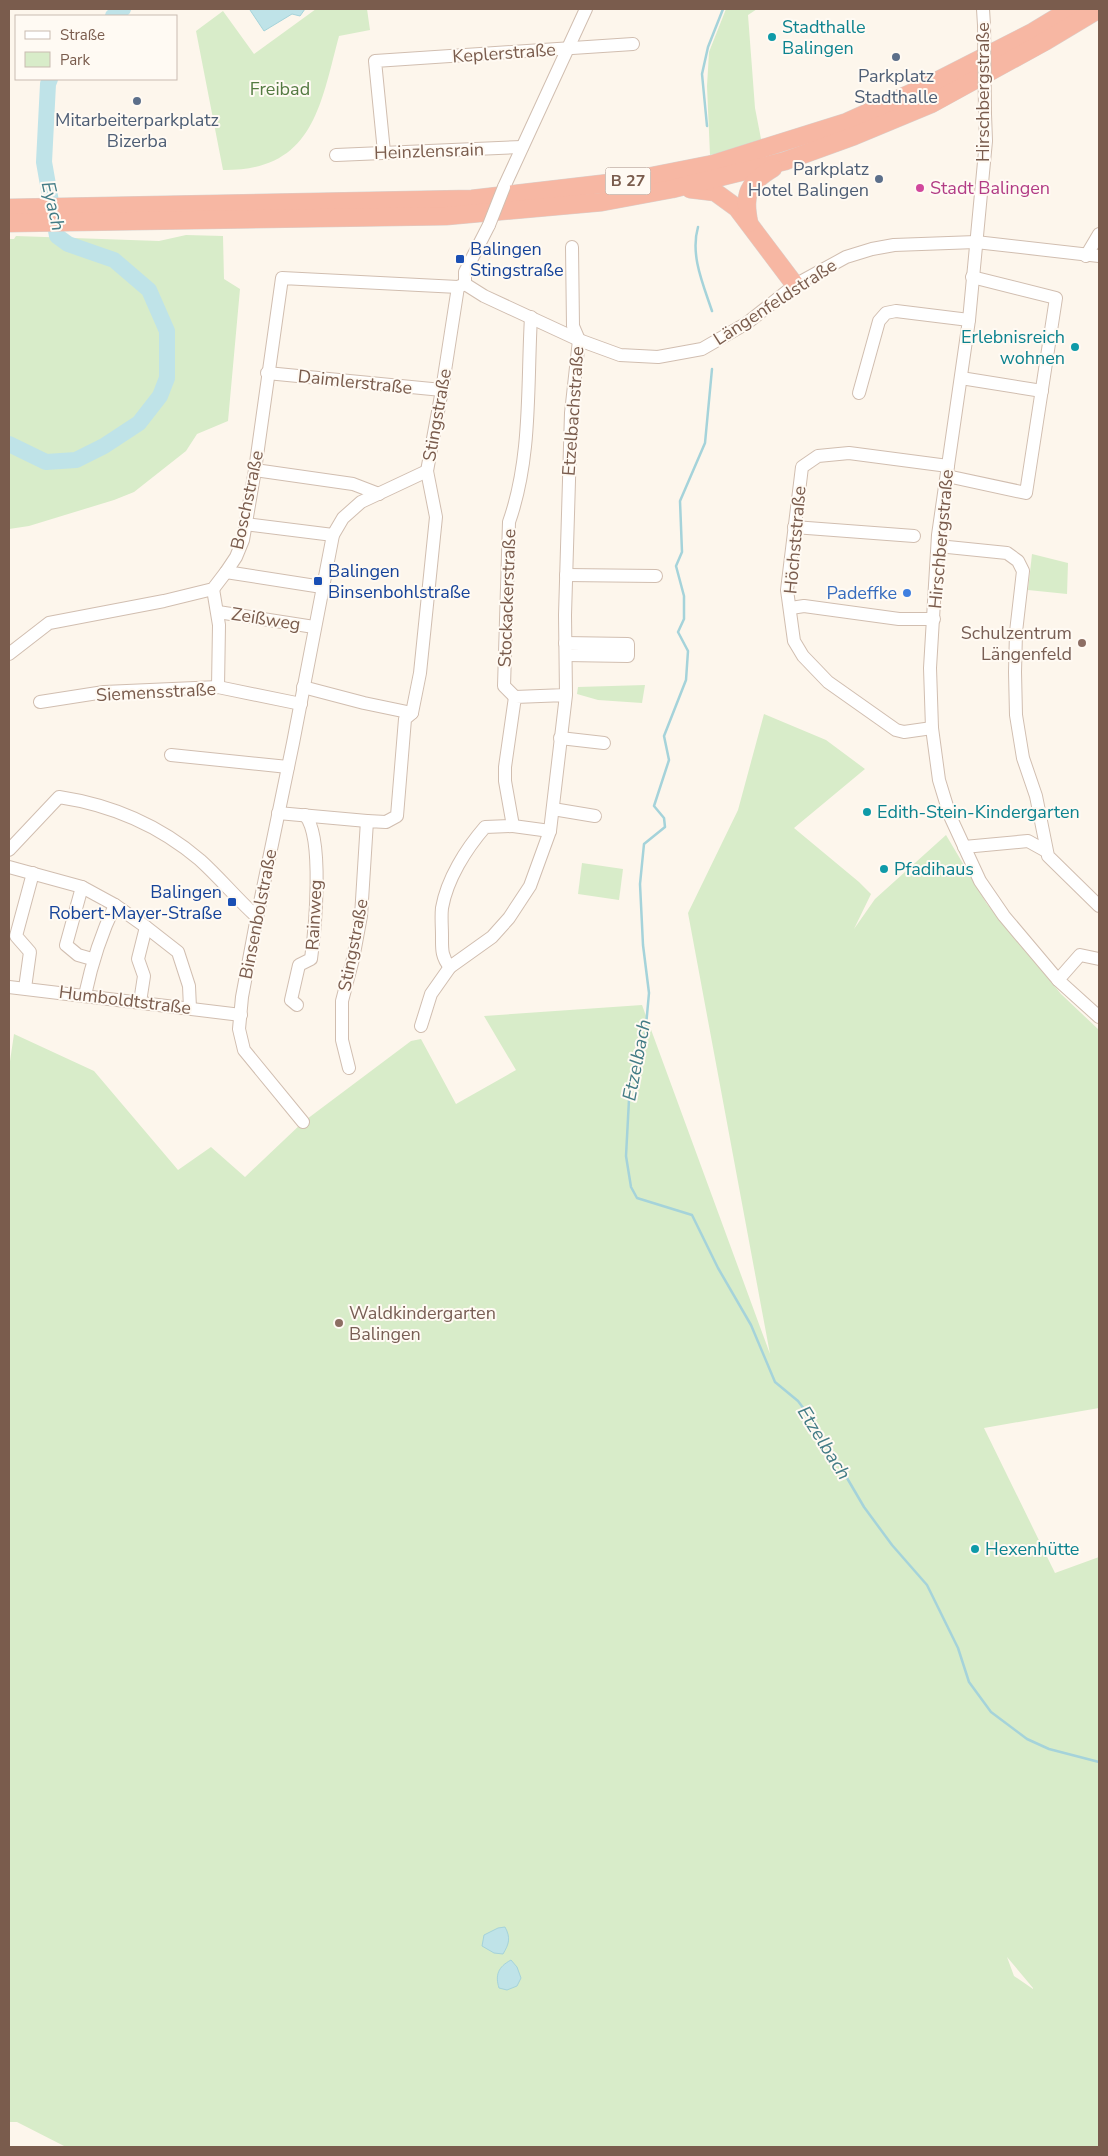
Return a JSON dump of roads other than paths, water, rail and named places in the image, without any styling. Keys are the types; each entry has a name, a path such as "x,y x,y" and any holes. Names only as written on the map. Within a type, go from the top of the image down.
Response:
{"highway":[{"name":"B 27","path":"9,223 151,214 472,199 627,181 712,164 847,122 927,86 1033,32 1071,9"},
{"name":"B 27","path":"9,208 151,214 446,216 602,202 672,189 785,161 854,136 931,104 1044,42 1099,9"},
{"path":"749,223 745,203 751,184 760,176 785,161"},
{"path":"672,189 715,192 737,208 795,286"}],"street":[{"name":"Stingstraße","path":"278,813 386,822 397,816 405,719 412,712 422,656 436,517 427,471 465,272 489,225 522,147 586,9"},
{"name":"Hirschbergstraße","path":"983,9 986,141 969,320 938,546 930,668 932,728 939,780 950,816 980,881 1004,916 1058,980 1099,1016"},
{"name":"Keplerstraße","path":"384,152 375,61 566,50 633,44"},
{"name":"Heinzlensrain","path":"336,155 522,147"},
{"path":"1093,256 1099,234"},
{"name":"Längenfeldstraße","path":"462,286 579,340 620,355 658,357 702,349 747,323 795,286 846,257 872,249 902,244 976,242 1093,256"},
{"name":"Etzelbachstraße","path":"421,1026 431,994 450,967 492,937 509,918 530,886 550,831 566,695 566,575 571,413 579,340 573,326 572,247"},
{"path":"947,471 1026,493 1056,298 972,277"},
{"name":"Boschstraße","path":"213,588 236,557 242,540 255,470 282,278 462,286"},
{"path":"859,393 879,321 886,313 896,311 969,320"},
{"name":"Stockackerstraße","path":"515,697 504,686 510,522 517,500 526,453 531,317"},
{"name":"Daimlerstraße","path":"267,374 442,390"},
{"path":"961,378 1042,391"},
{"name":"Höchststraße","path":"932,728 904,732 896,730 828,682 803,656 794,641 787,590 802,467 818,456 849,453 947,471"},
{"path":"255,470 353,484 379,494"},
{"name":"Binsenbolstraße","path":"303,1122 244,1050 239,1029 242,997 257,917 301,704 332,535 342,518 361,502 427,471"},
{"path":"245,524 332,535"},
{"path":"794,527 914,536"},
{"path":"938,546 1007,553 1018,561 1023,571 1016,632 1016,715 1023,758 1036,796 1046,851"},
{"path":"226,572 322,587"},
{"path":"566,575 656,576"},
{"path":"9,654 49,623 164,601 213,588"},
{"name":"Zeißweg","path":"213,588 218,612 218,687"},
{"path":"790,608 804,606 899,619 934,618"},
{"name":"Zeißweg","path":"218,612 314,627"},
{"name":"Siemensstraße","path":"40,702 104,692 218,687 301,704"},
{"path":"303,687 364,703 412,712"},
{"path":"513,826 505,767 515,697 566,695"},
{"path":"560,738 604,743"},
{"path":"171,755 288,767"},
{"path":"9,850 59,797 102,805 134,816 172,839 200,860 257,917"},
{"path":"553,809 595,816"},
{"name":"Rainweg","path":"297,1005 292,1000 299,965 311,959 316,924 314,836 310,820 305,815"},
{"name":"Stingstraße","path":"349,1068 342,1040 342,1001 353,959 361,916 367,821"},
{"path":"450,967 444,960 442,950 442,908 451,881 471,843 485,828 513,826 550,831"},
{"path":"964,847 1028,841 1046,851 1061,870 1099,906"},
{"path":"9,867 33,872 82,887 146,927 178,952 189,986 190,1008"},
{"path":"25,988 30,952 16,936 33,872"},
{"path":"82,887 66,945 78,955 92,958"},
{"path":"85,995 92,958 115,906"},
{"path":"140,1002 144,976 138,959 146,927"},
{"path":"1058,980 1080,955 1099,959"},
{"name":"Humboldtstraße","path":"9,987 241,1015"}],"water":[{"path":"251,9 305,9 300,16 292,14 264,31"},
{"path":"505,1927 508,1941 503,1954 494,1953 482,1946 484,1935 498,1928"},
{"path":"511,1960 517,1967 521,1978 517,1986 507,1990 499,1988 497,1979 500,1969"}],"waterway":[{"name":"Eyach","path":"114,15 123,9"},
{"name":"Etzelbach","path":"707,126 702,74 708,47 723,9"},
{"name":"Eyach","path":"9,444 46,462 76,460 104,446 139,423 160,396 167,378 167,331 149,290 114,260 68,244 57,236 44,162 50,80"},
{"name":"Etzelbach","path":"698,227 696,238 697,259 712,311"},
{"name":"Etzelbach","path":"712,369 705,443 680,501 682,552 676,566 684,596 684,619 678,632 688,651 686,680 664,736 669,760 654,806 664,818 665,827 644,844 640,884 643,945 649,993 644,1048 630,1081 626,1156 631,1187 637,1198 692,1215 718,1268 751,1325 775,1382 798,1401 816,1425 864,1507 892,1545 927,1585 958,1648 969,1682 991,1712 1027,1739 1049,1749 1099,1762"}],"place":[{"name":"Stadthalle Balingen","path":"772,37"},
{"name":"Parkplatz Stadthalle","path":"896,57"},
{"name":"Mitarbeiterparkplatz Bizerba","path":"137,101"},
{"name":"Parkplatz Hotel Balingen","path":"879,179"},
{"name":"Stadt Balingen","path":"920,188"},
{"name":"Balingen Stingstraße","path":"460,259"},
{"name":"Erlebnisreich wohnen","path":"1075,347"},
{"name":"Balingen Binsenbohlstraße","path":"318,581"},
{"name":"Padeffke","path":"907,593"},
{"name":"Schulzentrum Längenfeld","path":"1082,643"},
{"name":"Edith-Stein-Kindergarten","path":"867,812"},
{"name":"Pfadihaus","path":"884,869"},
{"name":"Balingen Robert-Mayer-Straße","path":"232,902"},
{"name":"Waldkindergarten Balingen","path":"339,1323"},
{"name":"Hexenhütte","path":"975,1549"}],"park label":[{"name":"Freibad","path":"280,89"}]}
